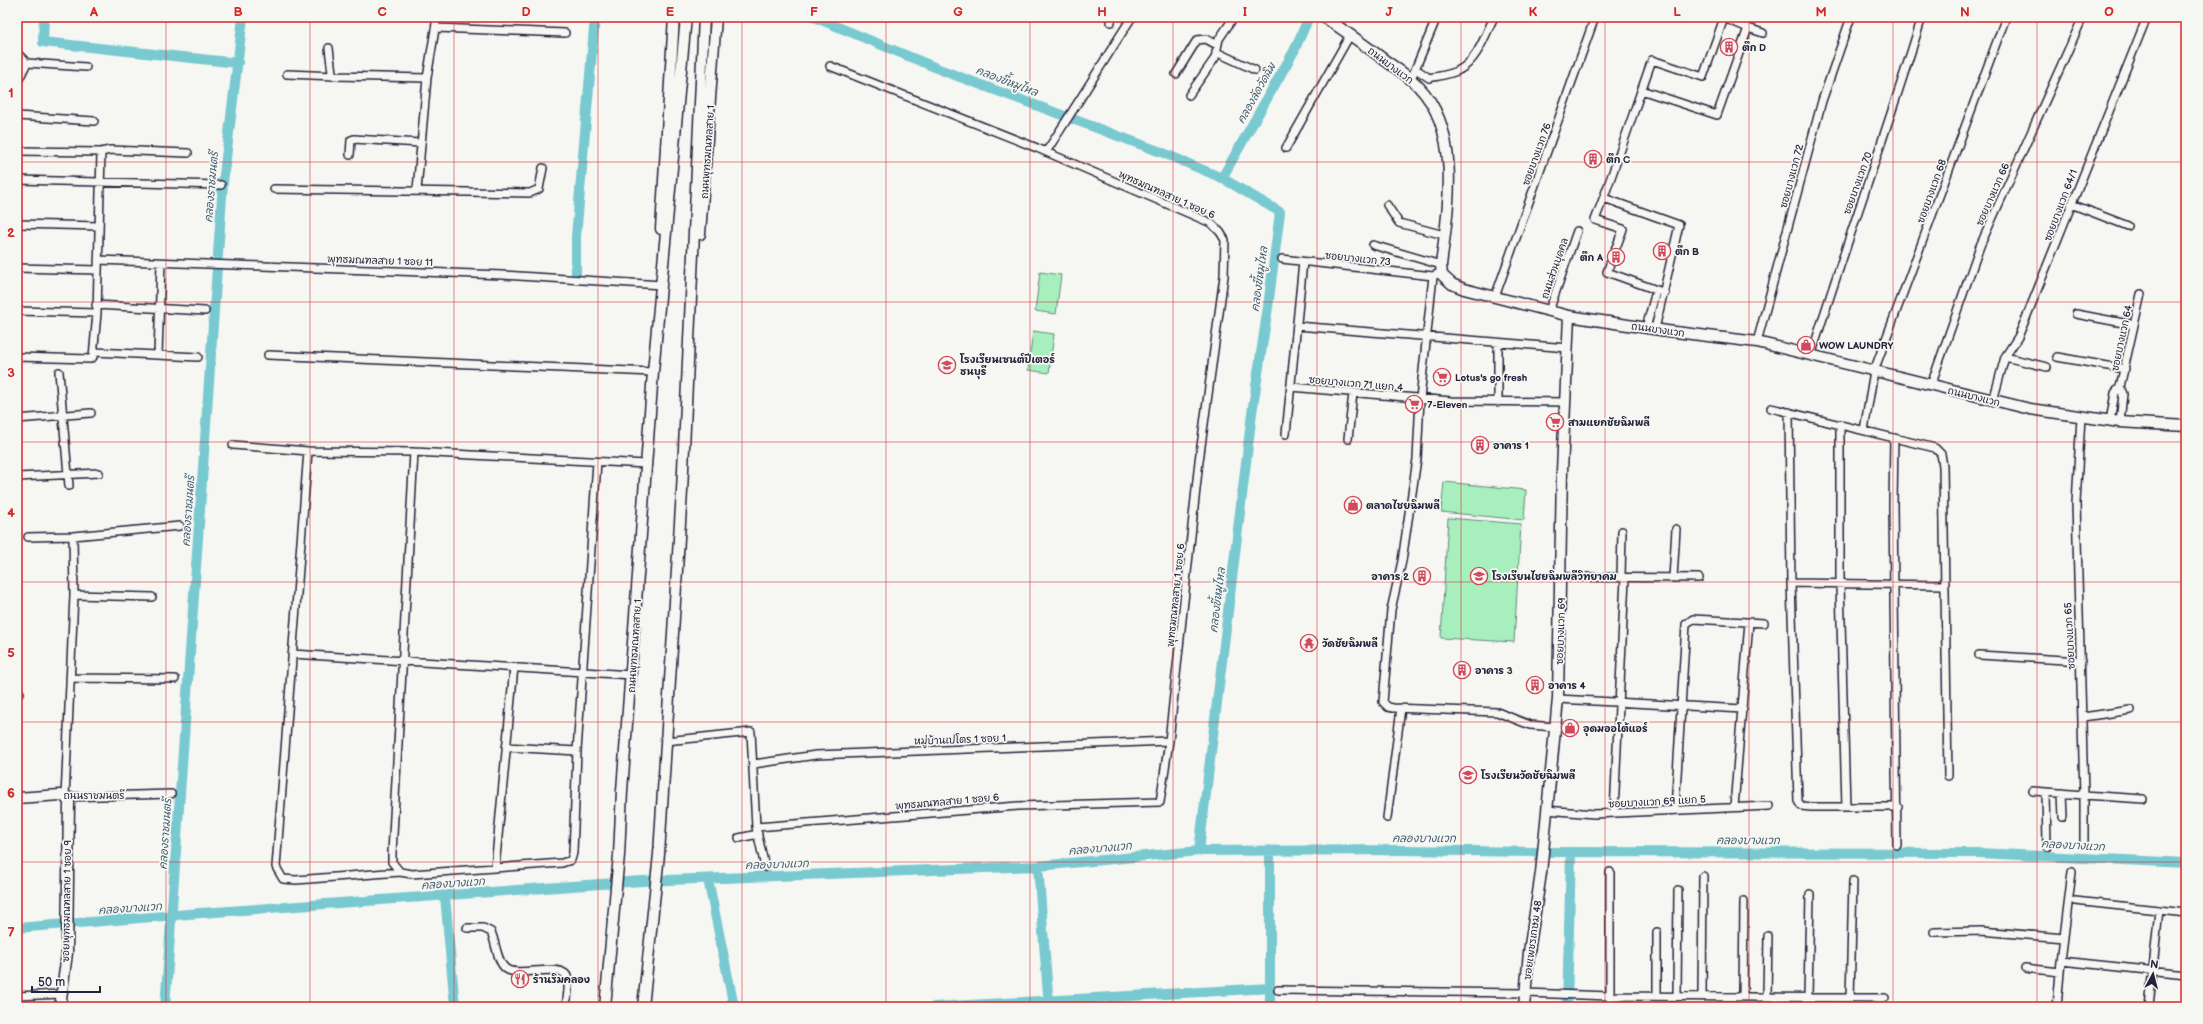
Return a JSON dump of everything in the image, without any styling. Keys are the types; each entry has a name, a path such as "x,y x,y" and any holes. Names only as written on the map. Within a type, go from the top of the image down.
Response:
{"main road":[{"name":"ถนนพุทธมณฑลสาย 1","path":"662,285 661,208 674,17"},
{"name":"ถนนพุทธมณฑลสาย 1","path":"605,1007 620,855 622,792 632,675 653,372 686,17"},
{"name":"ถนนพุทธมณฑลสาย 1","path":"643,1007 659,854 666,741 692,287 704,17"},
{"name":"ถนนพุทธมณฑลสาย 1","path":"692,287 703,210 716,17"},
{"name":"ถนนบางแวก","path":"1328,20 1411,79 1432,105 1447,152 1449,186 1444,235 1438,271 1452,284 1569,316 1651,329 1757,342 1874,370 1992,401 2081,417 2181,426"},
{"name":"ซอยบางแวก 69","path":"1542,873 1546,810 1558,699 1562,471 1569,316"},
{"name":"ถนนราชมนตรี","path":"17,798 65,797"},
{"name":"ซอยพุทธมณฑลสาย 1 ซอย 9","path":"60,1007 67,953 66,906 69,802 65,797"},
{"name":"ซอยเพชรเกษม 48","path":"1524,1007 1542,873"}],"street":[{"path":"417,190 427,78 437,17"},
{"path":"1046,152 1082,98 1104,59 1132,17"},
{"path":"1189,95 1215,58 1216,48 1234,17"},
{"path":"1411,79 1437,17"},
{"path":"1416,69 1429,78 1458,71 1467,65 1478,51 1494,17"},
{"name":"ซอยบางแวก 76","path":"1495,297 1595,17"},
{"path":"1674,17 1680,19 1680,17"},
{"name":"ซอยบางแวก 72","path":"1757,342 1822,101 1851,17"},
{"name":"ซอยบางแวก 70","path":"1811,356 1843,254 1886,134 1922,17"},
{"name":"ซอยบางแวก 68","path":"1864,430 1874,370 2006,17"},
{"name":"ซอยบางแวก 66","path":"1931,385 1980,246 2083,17"},
{"name":"ซอยบางแวก 64/1","path":"1992,401 2005,358 2018,337 2026,318 2147,17"},
{"path":"1665,293 1607,272 1623,229 1595,220 1641,90 1652,60 1704,77 1724,18 1760,32"},
{"path":"436,28 565,33"},
{"path":"1641,90 1717,115 1748,28"},
{"path":"1286,148 1350,35"},
{"path":"1176,74 1197,40 1206,39 1216,48 1254,70"},
{"path":"328,48 332,73 335,76"},
{"path":"17,54 27,63 86,67"},
{"path":"17,83 27,63"},
{"name":"พุทธมณฑลสาย 1 ซอย 6","path":"756,826 1018,806 1160,802 1169,741 1199,461 1224,276 1224,240 1220,232 1211,223 1046,152 830,66"},
{"path":"287,74 427,78"},
{"path":"17,116 94,121"},
{"path":"350,154 351,140 354,139 420,143"},
{"path":"17,151 100,152 110,150 188,153"},
{"path":"17,357 90,359 93,357 95,352 97,313 100,152"},
{"path":"274,189 417,190 530,194 539,189 543,168"},
{"path":"17,180 221,185"},
{"path":"1604,198 1679,225 1665,284 1665,293 1651,329"},
{"path":"2071,204 2128,226"},
{"path":"1387,206 1399,223 1444,235"},
{"path":"17,224 99,226"},
{"name":"ถนนส่วนบุคคล","path":"1549,311 1577,231"},
{"path":"1373,245 1438,271 1426,337 1420,399 1417,458 1402,561 1390,610 1383,692 1385,705 1401,708 1497,712 1524,723 1555,727"},
{"name":"ซอยบางแวก 73","path":"1282,259 1303,262 1438,271"},
{"name":"พุทธมณฑลสาย 1 ซอย 11","path":"98,260 161,263 241,264 502,275 662,285"},
{"path":"1286,434 1303,262"},
{"path":"158,355 161,263"},
{"path":"17,268 98,270"},
{"path":"1651,329 1656,291"},
{"name":"ซอยบางแวก 64","path":"2115,421 2115,393 2120,387 2125,370 2141,294"},
{"path":"96,305 205,311"},
{"path":"17,311 97,313"},
{"path":"2076,314 2134,325"},
{"path":"1297,326 1568,348"},
{"path":"1498,343 1498,402"},
{"path":"95,352 198,357"},
{"path":"268,354 653,372"},
{"path":"2057,357 2125,370"},
{"path":"2005,358 2047,367"},
{"path":"60,372 69,486"},
{"name":"ซอยบางแวก 71 แยก 4","path":"1291,387 1420,399 1498,402 1566,402"},
{"path":"1348,439 1352,393"},
{"path":"1771,408 1935,448 1941,454 1943,466 1948,776"},
{"path":"1789,412 1791,583 1798,801 1804,807 1898,807"},
{"path":"17,419 91,413"},
{"name":"ซอยบางแวก 65","path":"2081,417 2076,503 2083,717 2084,842"},
{"path":"1840,424 1840,584 1846,807"},
{"path":"1894,438 1894,584 1898,807 1897,845"},
{"path":"233,445 308,451 414,452 646,464"},
{"path":"308,451 276,867 277,872 283,879 296,880 400,872 412,874 495,868 562,863 571,860 573,853 577,751 597,462"},
{"path":"400,872 392,862 392,853 414,452"},
{"path":"17,477 68,473 99,473"},
{"path":"28,537 73,536 180,526"},
{"path":"1673,578 1676,529"},
{"path":"1614,813 1621,703 1623,578 1622,531"},
{"path":"65,797 74,595 73,536"},
{"path":"1561,577 1699,578"},
{"path":"1791,583 1945,585"},
{"path":"74,595 152,597"},
{"path":"1674,809 1686,624 1693,619 1764,623"},
{"path":"1734,807 1749,622"},
{"path":"292,654 582,670 632,675"},
{"path":"1979,655 2080,661"},
{"path":"495,868 514,667"},
{"path":"70,678 175,679"},
{"path":"1558,699 1743,710"},
{"path":"1386,818 1401,708"},
{"path":"2083,717 2132,710"},
{"path":"666,741 751,732 754,764 756,826 765,867"},
{"name":"หมู่บ้านเปโตร 1 ซอย 1","path":"754,764 816,755 1169,741"},
{"path":"506,747 577,751"},
{"path":"2033,791 2143,799"},
{"path":"2046,792 2047,847"},
{"path":"2062,793 2063,817"},
{"name":"ถนนราชมนตรี","path":"65,797 171,794"},
{"name":"ซอยบางแวก 69 แยก 5","path":"1546,810 1614,813 1674,809 1769,806"},
{"path":"739,838 758,834"},
{"path":"1610,872 1610,1007"},
{"path":"2057,1007 2072,872"},
{"path":"1702,996 1703,876"},
{"path":"1850,998 1853,881"},
{"path":"1677,996 1678,890"},
{"path":"1808,997 1810,894"},
{"path":"1743,996 1744,901"},
{"path":"2075,901 2186,912"},
{"path":"2149,1007 2159,910"},
{"path":"467,928 483,928 490,932 502,964 508,970 516,972 557,970 564,973 568,978 566,1007"},
{"path":"1934,932 1981,931 2064,938"},
{"path":"1657,932 1658,996"},
{"path":"1767,996 1768,936"},
{"path":"2062,962 2186,974"},
{"path":"2025,968 2060,972"},
{"path":"1278,990 1525,993 1610,996 1885,998"},
{"path":"17,996 61,994"}],"green space":[{"path":"1040,272 1061,275 1056,314 1035,311"},
{"path":"1033,331 1054,334 1049,373 1028,370"},
{"path":"1444,482 1526,490 1524,520 1441,512"},
{"path":"1448,518 1521,524 1514,642 1441,638"}],"waterway":[{"path":"44,17 43,42 238,63"},
{"name":"คลองราชมนตรี","path":"165,1007 223,183 243,17"},
{"path":"576,274 576,237 595,17"},
{"name":"คลองขี้หมูไหล","path":"814,17 944,71 1161,152 1222,178 1280,212 1268,307 1252,413 1199,851"},
{"name":"คลองลัดวัดฉิม","path":"1222,178 1294,51 1309,17"},
{"name":"คลองบางแวก","path":"17,928 642,881 1038,866 1199,851 1405,850 1536,852 1979,853 2186,863"},
{"path":"1270,851 1270,1007"},
{"path":"1567,1007 1571,852"},
{"path":"1038,866 1049,1007"},
{"path":"708,879 734,1007"},
{"path":"445,896 455,1007"},
{"path":"934,1007 1270,988"}],"place":[{"name":"ตึก D","path":"1729,47"},
{"name":"ตึก C","path":"1593,159"},
{"name":"ตึก B","path":"1662,251"},
{"name":"ตึก A","path":"1616,257"},
{"name":"WOW LAUNDRY","path":"1806,345"},
{"name":"โรงเรียนเซนต์ปีเตอร์ ธนบุรี","path":"947,365"},
{"name":"Lotus's go fresh","path":"1442,377"},
{"name":"7-Eleven","path":"1414,404"},
{"name":"สามแยกชัยฉิมพลี","path":"1555,422"},
{"name":"อาคาร 1","path":"1480,445"},
{"name":"ตลาดไชยฉิมพลี","path":"1353,505"},
{"name":"อาคาร 2","path":"1422,576"},
{"name":"โรงเรียนไชยฉิมพลีวิทยาคม","path":"1479,576"},
{"name":"วัดชัยฉิมพลี","path":"1309,643"},
{"name":"อาคาร 3","path":"1462,670"},
{"name":"อาคาร 4","path":"1535,685"},
{"name":"อุดมออโต้แอร์","path":"1570,728"},
{"name":"โรงเรียนวัดชัยฉิมพลี","path":"1468,775"},
{"name":"ร้านริมคลอง","path":"520,979"}]}
